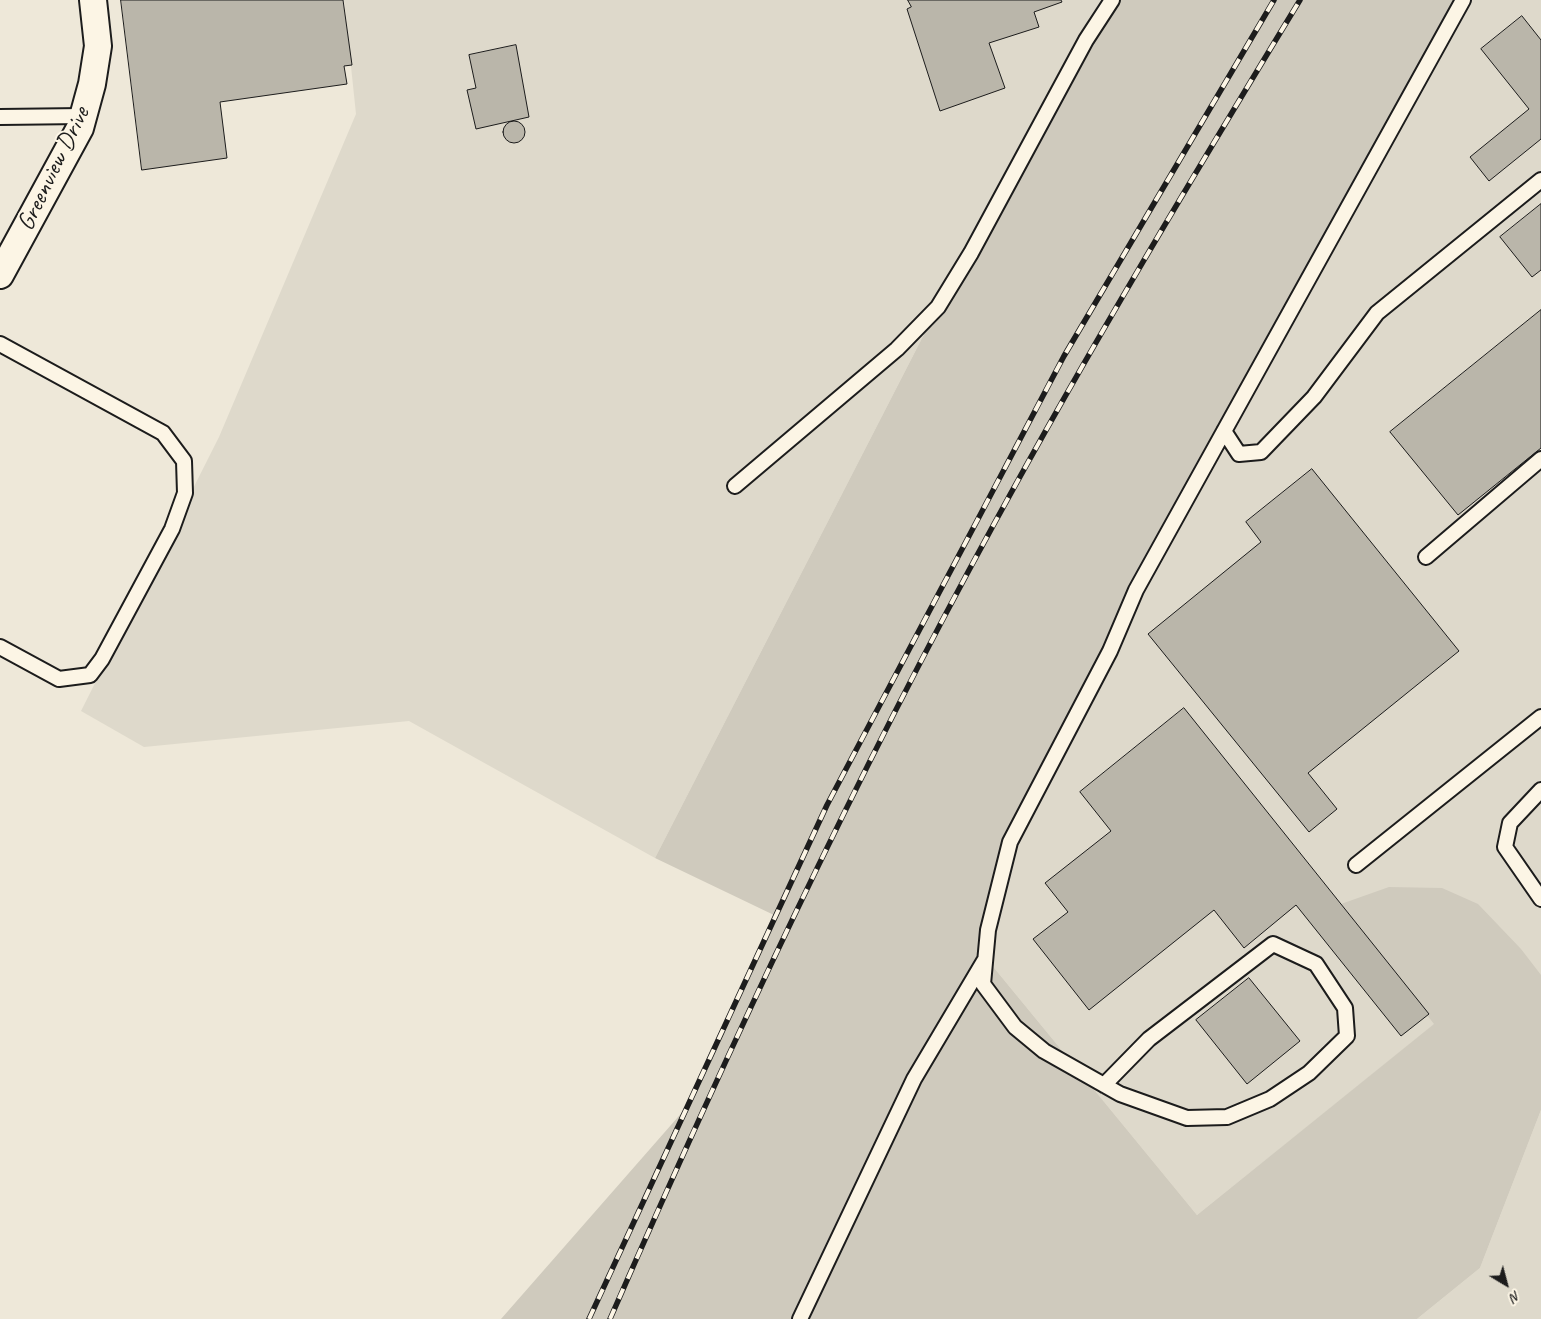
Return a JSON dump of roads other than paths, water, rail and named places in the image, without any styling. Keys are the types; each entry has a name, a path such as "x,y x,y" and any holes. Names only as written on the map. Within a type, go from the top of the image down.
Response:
{"street":[{"name":"Greenview Drive","path":"0,275 80,128 92,84 98,46 93,0"}],"lane":[{"path":"735,486 897,349 938,307 971,253 1086,40 1112,0"},
{"path":"1104,1085 1149,1039 1273,944 1316,964 1345,1008 1347,1036 1309,1073 1270,1099 1227,1117 1187,1118 1120,1094 1044,1052 1015,1027 983,984 988,930 1010,842 1110,651 1136,590 1463,0"},
{"path":"0,117 83,116"},
{"path":"1224,431 1239,454 1261,452 1314,396 1377,313 1541,180"},
{"path":"0,344 163,433 184,461 185,492 172,528 102,659 90,675 59,679 0,647"},
{"path":"1426,557 1541,460"},
{"path":"1356,865 1541,717"},
{"path":"1541,790 1510,823 1505,848 1541,899"},
{"path":"800,1319 914,1079 986,958"}],"railway":[{"path":"589,1319 827,805 1064,356 1274,0"},
{"path":"610,1319 793,917 942,621 1031,457 1106,326 1300,0"}]}
